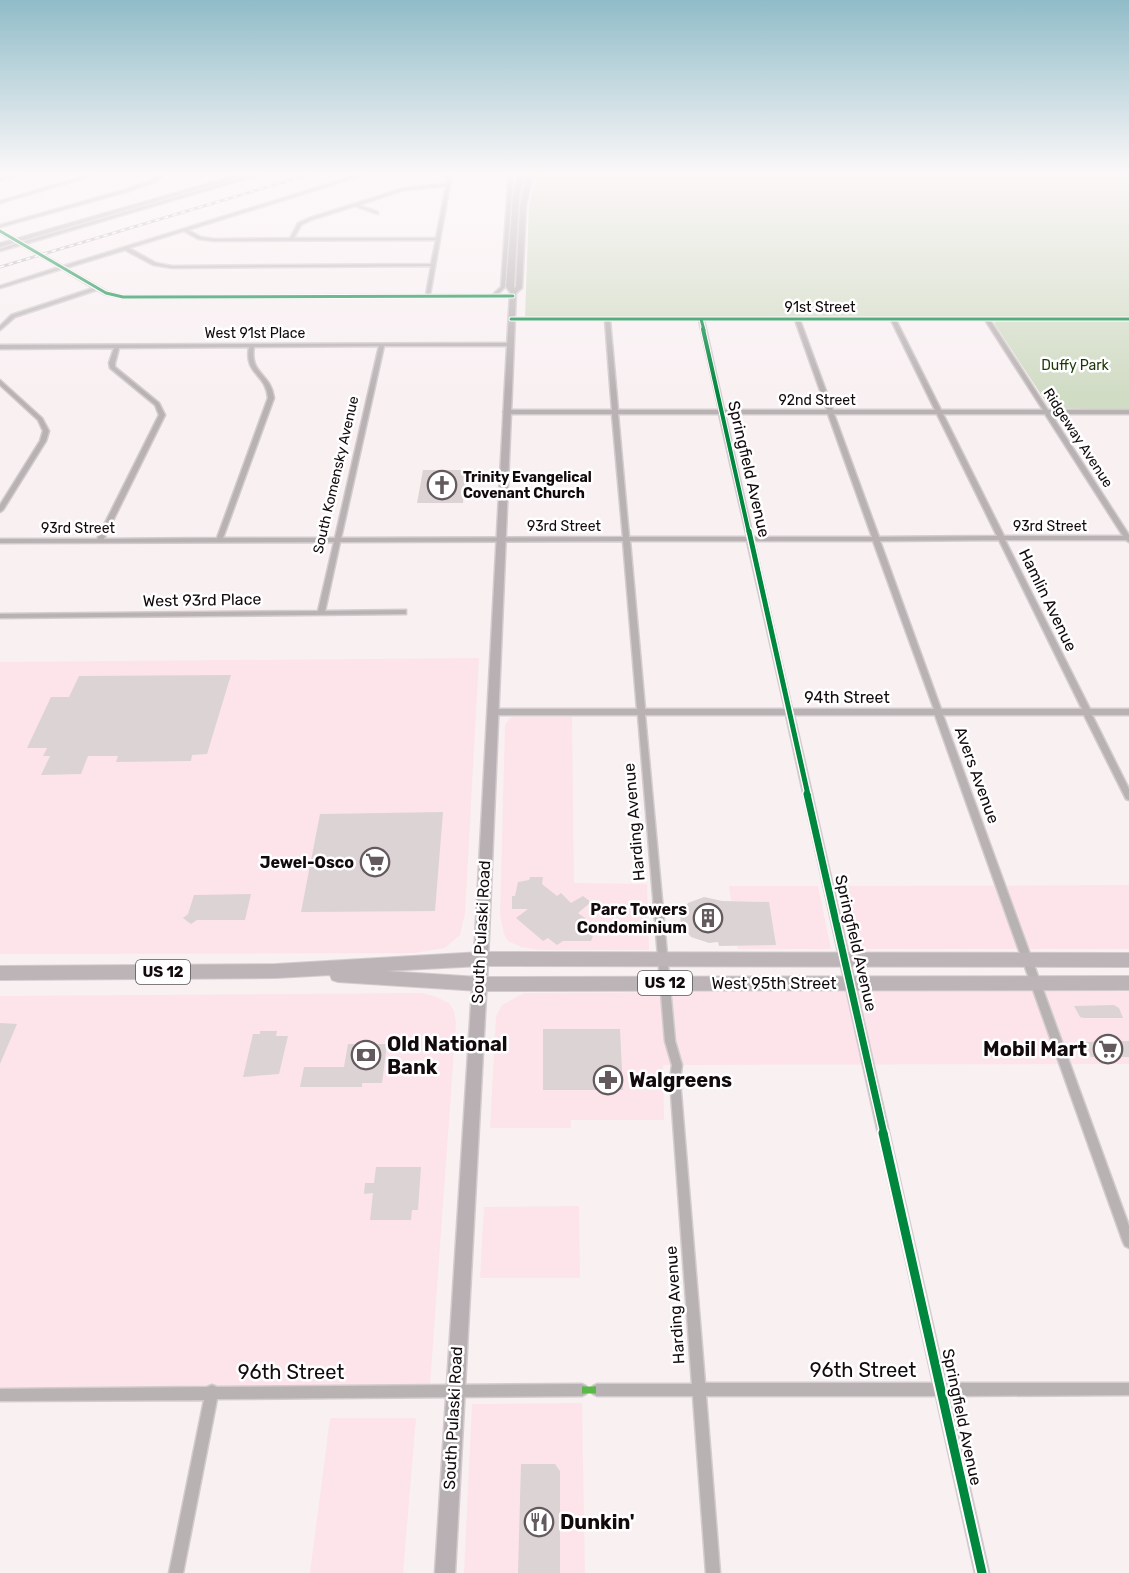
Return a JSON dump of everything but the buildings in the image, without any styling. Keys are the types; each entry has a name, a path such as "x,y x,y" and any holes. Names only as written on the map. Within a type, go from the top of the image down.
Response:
{"main road":[{"name":"South Pulaski Road","path":"445,1573 481,959 513,294 509,287 512,246"},
{"name":"South Pulaski Road","path":"513,294 519,288 521,246"},
{"name":"West 95th Street","path":"0,973 276,971 481,959 1129,960"},
{"name":"West 95th Street","path":"276,971 479,984 1129,983"}],"street":[{"path":"27,246 111,295 130,297 513,294"},
{"path":"0,287 130,246"},
{"path":"428,295 437,246"},
{"path":"494,295 503,287 506,246"},
{"path":"125,248 155,264 172,267 434,265"},
{"path":"0,328 10,317 97,288"},
{"name":"91st Street","path":"511,319 1129,319"},
{"name":"Harding Avenue","path":"607,319 670,1041 677,1065 675,1080 713,1573"},
{"name":"Springfield Avenue","path":"701,319 852,983 982,1573"},
{"name":"Avers Avenue","path":"797,319 1129,1242"},
{"name":"Hamlin Avenue","path":"893,319 1129,797"},
{"name":"Ridgeway Avenue","path":"987,319 1129,538"},
{"name":"West 91st Place","path":"0,346 509,344"},
{"name":"South Komensky Avenue","path":"321,613 382,345"},
{"path":"100,540 162,415 157,404 113,368 112,363 117,346"},
{"path":"220,539 271,398 268,382 250,364 249,355 252,346"},
{"path":"0,382 39,418 46,431 43,441 0,510"},
{"name":"92nd Street","path":"506,411 1129,412"},
{"name":"93rd Street","path":"0,541 338,538 1129,538"},
{"name":"West 93rd Place","path":"0,616 404,612"},
{"name":"94th Street","path":"492,712 1129,712"},
{"name":"96th Street","path":"597,1390 1129,1389"},
{"name":"96th Street","path":"0,1395 582,1390"},
{"path":"176,1573 212,1392"}],"shaded area":[{"path":"479,658 465,913 460,935 445,948 414,953 0,954 0,662"},
{"path":"572,717 574,883 647,884 649,950 538,950 521,947 508,941 500,915 505,725 510,718"},
{"path":"1129,885 1129,949 849,949 836,886"},
{"path":"729,886 818,886 831,949 738,949"},
{"path":"1129,990 1129,1064 663,1065 664,1120 571,1120 571,1128 490,1128 496,1016 502,1005 524,993"},
{"path":"422,993 449,1003 454,1011 456,1023 430,1386 0,1387 0,996"},
{"path":"579,1206 580,1278 480,1278 484,1207"},
{"path":"582,1403 585,1573 464,1573 472,1404"},
{"path":"330,1418 416,1418 403,1573 310,1573"}],"green space":[{"path":"527,246 1129,246 1129,317 525,317"},
{"name":"Duffy Park","path":"997,321 1129,321 1129,410 1050,408 994,323"}],"railway":[{"path":"0,267 69,246"}],"marked path":[{"path":"582,1390 597,1390"}],"cycle path":[{"path":"26,246 106,293 123,297 513,296"},
{"path":"511,319 1129,319"},
{"path":"701,319 982,1573"}],"place":[{"name":"Trinity Evangelical Covenant Church","path":"442,485"},
{"name":"Jewel-Osco","path":"375,862"},
{"name":"Parc Towers Condominium","path":"708,918"},
{"name":"Mobil Mart","path":"1108,1049"},
{"name":"Old National Bank","path":"366,1055"},
{"name":"Walgreens","path":"608,1080"},
{"name":"Dunkin'","path":"539,1522"}]}
